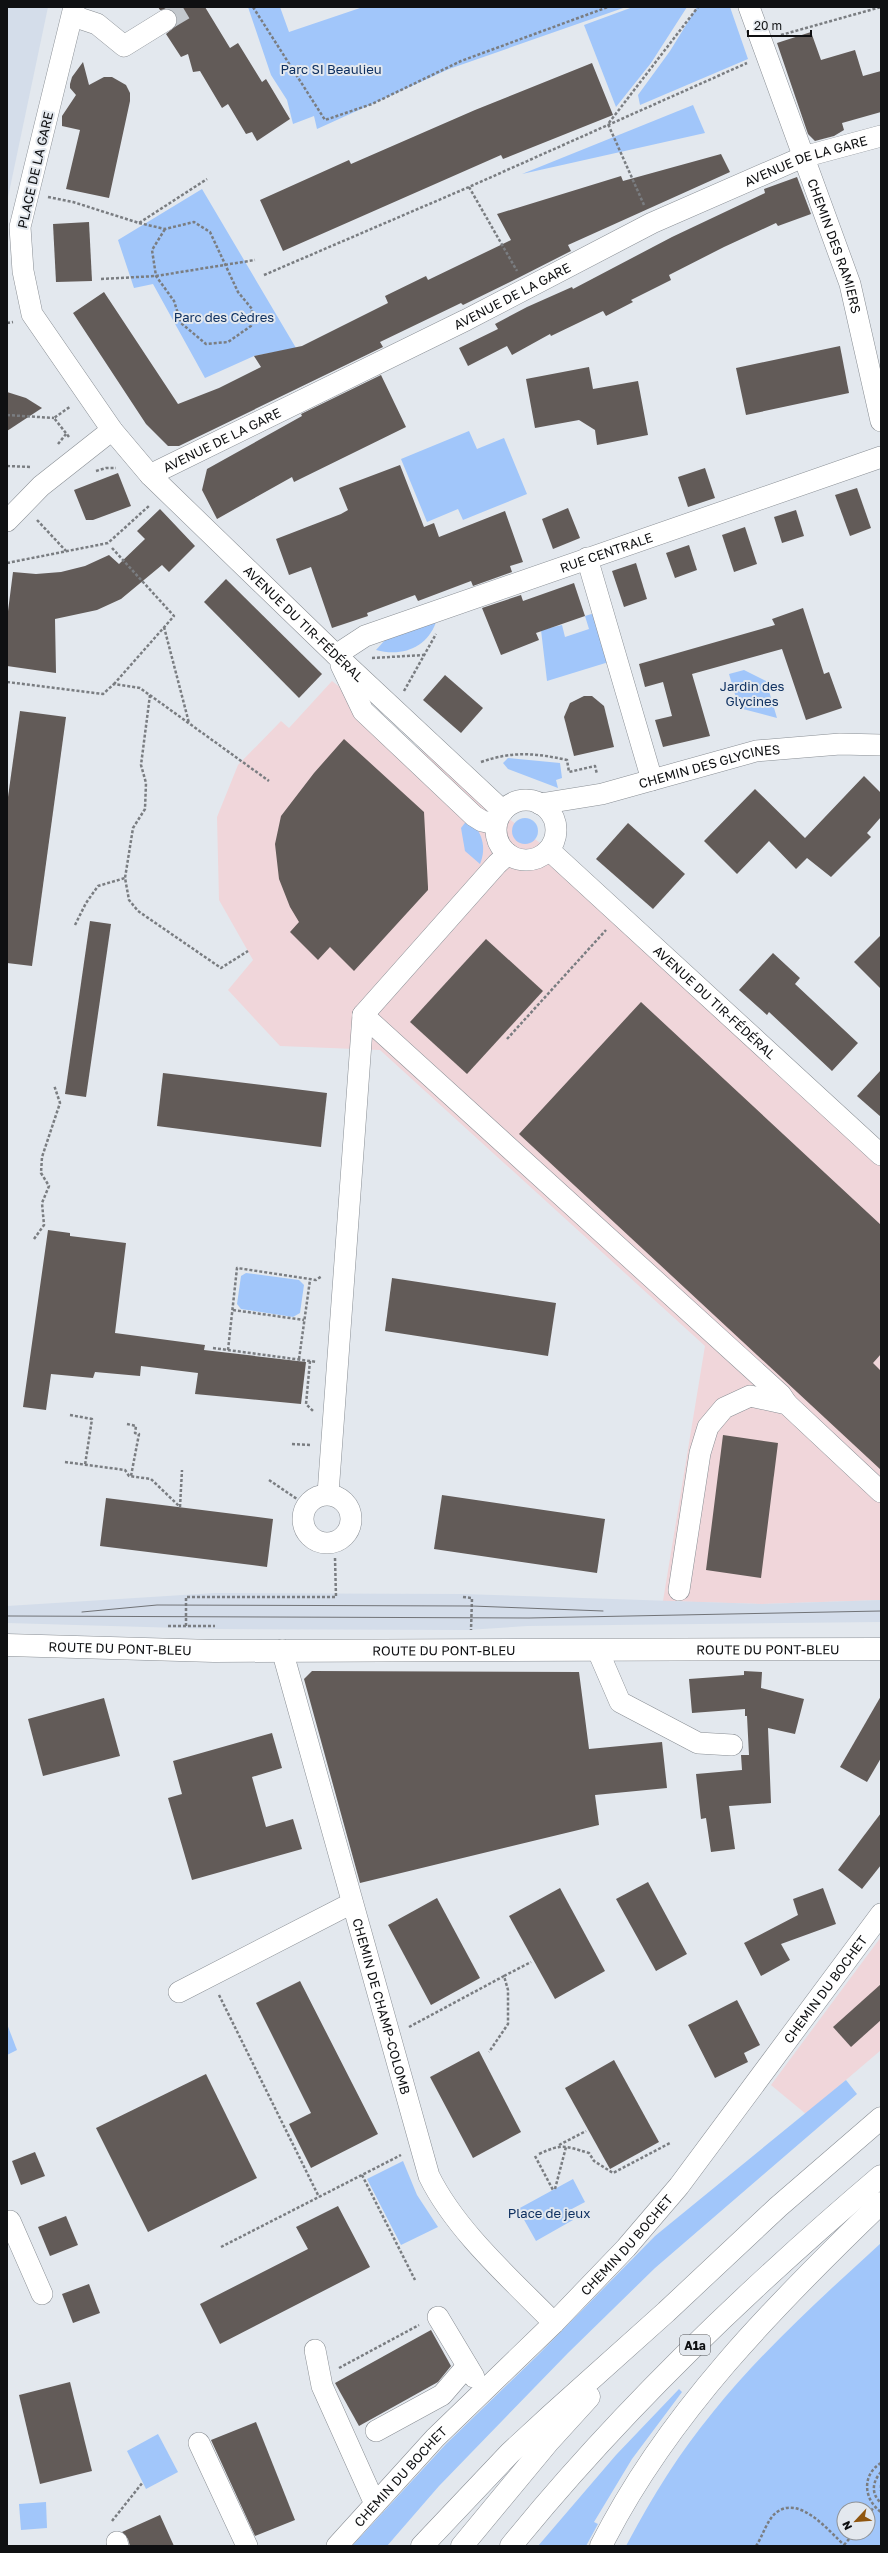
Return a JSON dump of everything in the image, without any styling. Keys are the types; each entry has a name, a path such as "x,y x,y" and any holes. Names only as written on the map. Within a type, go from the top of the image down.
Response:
{"main road":[{"name":"ROUTE DU PONT-BLEU","path":"7,1645 207,1651 881,1649"},
{"path":"422,2546 510,2453 666,2312 753,2230 881,2118"},
{"name":"A1a","path":"511,2546 588,2457 693,2347 771,2272 881,2176"},
{"name":"A1a","path":"601,2546 641,2476 702,2393 797,2288 881,2203"},
{"path":"462,2546 549,2441 666,2312"}],"street":[{"name":"CHEMIN DES RAMIERS","path":"749,7 762,48 850,284 881,421"},
{"path":"73,12 97,24 124,46 166,20"},
{"name":"PLACE DE LA GARE","path":"73,12 20,227 23,271 32,314 112,430"},
{"name":"AVENUE DE LA GARE","path":"150,475 528,289 652,223 803,157 881,136"},
{"path":"7,521 41,486 112,430"},
{"name":"AVENUE DU TIR-FÉDÉRAL","path":"112,430 150,475 336,655 499,817"},
{"name":"RUE CENTRALE","path":"336,655 365,636 881,457"},
{"path":"587,558 652,780"},
{"name":"CHEMIN DES GLYCINES","path":"540,804 602,794 756,751 840,744 881,745"},
{"path":"530,800 540,804 550,813 555,824 555,834 548,850 541,856 523,860 508,854 497,841 499,817 512,804 520,801 530,800"},
{"name":"AVENUE DU TIR-FÉDÉRAL","path":"548,850 881,1155"},
{"path":"328,1494 363,1015 497,864 508,854"},
{"path":"363,1015 780,1395 787,1404 881,1492"},
{"path":"679,1590 700,1453 708,1427 724,1408 750,1396 787,1404"},
{"name":"CHEMIN DE CHAMP-COLOMB","path":"282,1650 419,2146 429,2176 441,2200 554,2323"},
{"path":"598,1651 620,1702 698,1743 732,1746"},
{"path":"179,1992 352,1903"},
{"name":"CHEMIN DU BOCHET","path":"337,2546 435,2438 554,2323 626,2248 679,2186 881,1914"},
{"path":"8,2219 42,2294"},
{"path":"438,2317 483,2392"},
{"path":"315,2350 321,2379 375,2504"},
{"path":"376,2431 442,2395 467,2366"},
{"path":"199,2443 247,2546"}],"path":[{"path":"253,7 325,120 372,104 461,62 608,7"},
{"path":"608,124 698,7"},
{"path":"864,7 864,12"},
{"path":"264,275 469,187 608,124 762,48 881,7"},
{"path":"608,124 652,223"},
{"path":"139,223 207,179"},
{"path":"469,187 528,289"},
{"path":"28,193 73,202 139,223 165,229 194,222 210,232 226,263 238,292 252,309 250,326 228,342 206,344 181,323 174,301 156,276 152,250 165,229"},
{"path":"101,279 156,276 226,263 255,260"},
{"path":"7,415 54,418 87,395"},
{"path":"54,418 70,439"},
{"path":"7,466 38,467"},
{"path":"7,563 108,543 154,500"},
{"path":"32,515 66,552"},
{"path":"7,682 103,694 114,684 174,616 112,548"},
{"path":"164,627 189,723"},
{"path":"402,695 439,630"},
{"path":"371,658 424,655"},
{"path":"114,684 140,688 269,782"},
{"path":"150,695 141,765 146,783 145,809 133,828 125,878 129,900 138,911 221,968 248,951"},
{"path":"477,763 514,753 543,755 567,760 569,772 595,766 602,794"},
{"path":"75,925 86,903 98,886 125,878"},
{"path":"507,1040 607,928"},
{"path":"34,1239 44,1224 42,1203 49,1186 41,1173 42,1158 60,1103 54,1085"},
{"path":"228,1350 237,1268 316,1280 346,1259"},
{"path":"299,1360 310,1280"},
{"path":"233,1310 304,1320"},
{"path":"213,1348 325,1363"},
{"path":"310,1361 306,1404 315,1413"},
{"path":"70,1415 92,1419 85,1465"},
{"path":"127,1424 136,1426 134,1433 139,1434 131,1476"},
{"path":"292,1444 312,1445 313,1438"},
{"path":"65,1462 125,1470 131,1476 151,1479 180,1507 182,1470"},
{"path":"269,1480 297,1499"},
{"path":"186,1626 186,1597 336,1597 335,1558"},
{"path":"463,1597 472,1598 471,1632"},
{"path":"163,1626 215,1626"},
{"path":"389,2038 532,1962"},
{"path":"210,1976 319,2197"},
{"path":"490,2052 508,2024 508,1990 504,1976"},
{"path":"538,2154 586,2131"},
{"path":"558,2145 589,2153 594,2161 613,2173 670,2143"},
{"path":"535,2156 554,2190 566,2147"},
{"path":"221,2247 407,2152"},
{"path":"362,2175 415,2280"},
{"path":"321,2379 433,2317 438,2317"},
{"path":"875,2496 869,2499 867,2481 871,2473 881,2464"},
{"path":"881,2472 874,2482 875,2496 881,2503"},
{"path":"115,2537 143,2482"},
{"path":"881,2485 881,2491"},
{"path":"756,2546 777,2512 786,2508 796,2507 814,2519 845,2546"}],"shaded area":[{"path":"7,7 48,7 7,202"},
{"path":"332,681 549,850 881,1155 881,1600 762,1604 663,1601 705,1346 380,1050 280,1046 228,990 253,960 219,900 217,817 238,765 281,721 289,728"},
{"path":"215,1593 463,1594 762,1604 881,1600 881,1622 527,1626 467,1630 215,1629 7,1623 7,1606"},
{"path":"881,1937 881,2050 806,2114 771,2085"}],"green space":[{"name":"Parc SI Beaulieu","path":"248,7 280,7 289,32 363,7 626,7 449,69 317,129 314,116 293,124 287,100 271,75"},
{"path":"633,7 687,7 651,63 616,107 584,25"},
{"path":"697,7 730,7 748,59 640,105 638,95 670,51"},
{"path":"693,105 705,133 522,174"},
{"name":"Parc des Cèdres","path":"202,189 296,348 254,356 205,378 153,284 134,288 118,240"},
{"path":"469,431 477,449 504,438 527,494 463,520 458,509 427,522 401,459"},
{"path":"598,612 612,661 547,681 541,630 562,625 565,637 589,629 585,616"},
{"path":"436,622 432,631 426,638 420,644 412,648 395,652 376,650 386,639"},
{"name":"Jardin des Glycines","path":"744,670 766,681 777,718 739,708 729,674"},
{"path":"508,758 560,763 562,778 556,780 558,788 508,769 503,763"},
{"path":"525,818 534,822 538,831 534,840 525,844 516,840 512,831 516,822"},
{"path":"468,819 477,829 482,840 483,851 480,864 465,851 461,828"},
{"path":"246,1273 299,1280 304,1285 300,1313 293,1317 241,1309 237,1304 241,1276"},
{"path":"7,2024 17,2050 7,2055"},
{"path":"846,2080 857,2094 655,2268 568,2353 439,2486 387,2546 352,2546 446,2444 538,2355 655,2236"},
{"path":"403,2161 417,2195 438,2227 401,2245 367,2179"},
{"name":"Place de jeux","path":"573,2179 585,2202 568,2211 573,2220 536,2241 518,2209"},
{"path":"881,2243 881,2546 626,2546 666,2477 713,2412 752,2367 816,2303"},
{"path":"679,2389 682,2392 632,2459 594,2522 598,2524 586,2546 538,2546 616,2455"},
{"path":"158,2434 178,2472 146,2489 127,2451"},
{"path":"46,2502 47,2528 21,2530 19,2504"}],"building":[{"path":"158,7 205,7 230,48 238,43 262,82 266,79 290,119 257,141 252,132 246,134 228,104 222,108 200,71 193,72 188,54 181,57 166,34 177,25 176,13 171,9 160,10"},
{"path":"811,32 821,60 855,50 863,76 881,71 881,112 842,123 844,130 834,136 815,141 808,134 777,43"},
{"path":"83,62 89,85 104,77 112,77 126,85 130,93 130,101 109,198 66,189 80,130 62,126 62,116 76,95 70,88 70,84 72,77"},
{"path":"592,63 613,115 503,159 501,155 283,251 260,200 349,160 351,164 475,110"},
{"path":"721,154 730,172 568,245 571,251 463,305 461,303 380,342 383,347 179,446 168,446 146,424 73,313 104,292 178,404 219,388 261,367 254,356 302,346 388,303 385,296 426,276 428,280 511,240 497,214 621,176 623,181"},
{"path":"797,177 811,214 778,226 776,223 724,247 669,275 671,280 631,300 633,302 606,316 603,311 551,336 550,334 512,355 507,346 468,366 459,348 498,329 495,324 527,307 572,287 573,289 672,237 765,193 764,189"},
{"path":"89,222 92,281 56,282 53,224"},
{"path":"840,346 849,393 746,415 736,368"},
{"path":"589,367 593,389 638,381 648,435 597,445 595,430 579,420 535,428 526,379"},
{"path":"381,375 406,427 294,482 292,477 217,519 202,490 207,469 302,416 301,414"},
{"path":"7,392 26,398 42,408 7,431"},
{"path":"400,465 424,527 434,523 439,537 505,511 523,562 510,566 512,572 473,586 471,581 418,601 415,595 367,613 368,616 332,628 311,567 289,575 276,539 348,510 339,488"},
{"path":"705,468 715,498 688,507 678,477"},
{"path":"118,473 131,506 93,520 86,520 74,490"},
{"path":"857,488 871,528 850,536 835,495"},
{"path":"568,508 580,538 553,549 542,519"},
{"path":"160,509 195,546 169,572 162,565 121,599 97,610 55,619 56,673 7,666 7,619 13,572 36,574 61,572 85,566 109,555 119,564 145,539 137,531"},
{"path":"796,510 804,536 782,543 774,517"},
{"path":"745,527 757,564 734,572 722,535"},
{"path":"689,545 697,570 675,578 666,553"},
{"path":"636,563 647,599 624,607 612,571"},
{"path":"226,579 322,674 299,698 204,602"},
{"path":"574,583 585,616 536,633 539,640 501,655 482,608 521,595 523,601"},
{"path":"803,608 824,674 829,672 842,708 806,720 782,649 692,674 710,736 663,747 655,720 672,716 663,682 645,687 639,664 775,625 772,619"},
{"path":"445,675 483,708 461,733 423,700"},
{"path":"584,696 592,696 604,706 614,747 574,756 564,717 570,703"},
{"path":"20,711 66,717 32,966 7,963 7,804"},
{"path":"344,739 424,812 428,887 428,890 354,971 330,947 318,960 290,932 299,922 290,907 279,879 275,844 281,816 314,773"},
{"path":"864,776 881,793 881,817 867,833 871,837 831,877 807,858 796,869 769,841 737,874 704,841 755,789 805,838"},
{"path":"628,823 685,874 653,909 596,859"},
{"path":"90,921 111,924 86,1097 65,1094"},
{"path":"881,935 881,989 854,962"},
{"path":"486,939 543,991 467,1074 410,1022"},
{"path":"773,953 800,978 795,984 858,1043 832,1071 769,1012 767,1015 739,990"},
{"path":"641,1002 881,1225 881,1354 873,1363 881,1371 881,1470 519,1134"},
{"path":"881,1070 881,1117 857,1096"},
{"path":"163,1073 327,1093 321,1147 157,1126"},
{"path":"48,1230 70,1233 70,1236 126,1243 115,1333 205,1345 204,1350 306,1362 301,1404 195,1394 198,1373 141,1366 140,1376 95,1372 93,1378 51,1374 46,1410 23,1407"},
{"path":"392,1278 556,1303 548,1356 385,1331"},
{"path":"723,1435 778,1443 761,1578 706,1570"},
{"path":"442,1495 605,1519 597,1573 434,1549"},
{"path":"106,1498 273,1519 267,1567 100,1546"},
{"path":"312,1671 579,1672 589,1749 662,1742 667,1788 595,1795 599,1825 360,1883 304,1679"},
{"path":"744,1671 762,1672 761,1688 804,1699 795,1734 768,1728 771,1803 729,1806 735,1849 711,1852 706,1818 701,1819 696,1774 742,1770 741,1755 749,1755 747,1716 745,1716 745,1709 692,1713 689,1679 744,1675"},
{"path":"881,1696 881,1758 867,1782 840,1767"},
{"path":"104,1698 120,1756 43,1776 28,1719"},
{"path":"272,1733 282,1768 252,1777 266,1827 293,1819 302,1849 192,1880 168,1798 182,1794 173,1761"},
{"path":"881,1813 881,1865 862,1889 838,1870"},
{"path":"648,1882 687,1954 656,1971 616,1899"},
{"path":"560,1888 605,1971 555,1999 509,1916"},
{"path":"823,1888 836,1924 781,1944 790,1960 761,1976 744,1943 798,1915 793,1899"},
{"path":"437,1898 480,1978 431,2005 388,1925"},
{"path":"300,1981 378,2134 311,2168 289,2124 311,2113 256,2003"},
{"path":"881,1984 881,2020 851,2047 833,2027"},
{"path":"737,2000 760,2045 744,2053 748,2062 715,2078 688,2025"},
{"path":"479,2051 521,2132 473,2158 430,2077"},
{"path":"614,2060 659,2142 610,2169 565,2088"},
{"path":"206,2074 257,2178 148,2232 96,2128"},
{"path":"35,2152 45,2176 21,2185 12,2161"},
{"path":"338,2206 370,2267 220,2344 200,2304 308,2249 296,2227"},
{"path":"66,2216 78,2245 50,2256 38,2227"},
{"path":"89,2284 100,2313 73,2323 62,2294"},
{"path":"431,2330 451,2366 438,2382 359,2426 335,2383"},
{"path":"70,2382 92,2471 40,2484 19,2395"},
{"path":"256,2422 295,2520 255,2536 211,2440"},
{"path":"160,2515 174,2546 130,2546 128,2539 122,2532"}],"tunnel":[{"path":"166,20 188,7"}],"tram line":[{"path":"82,1612 157,1605 472,1606 603,1611"},
{"path":"7,1616 529,1618 881,1611"}]}
